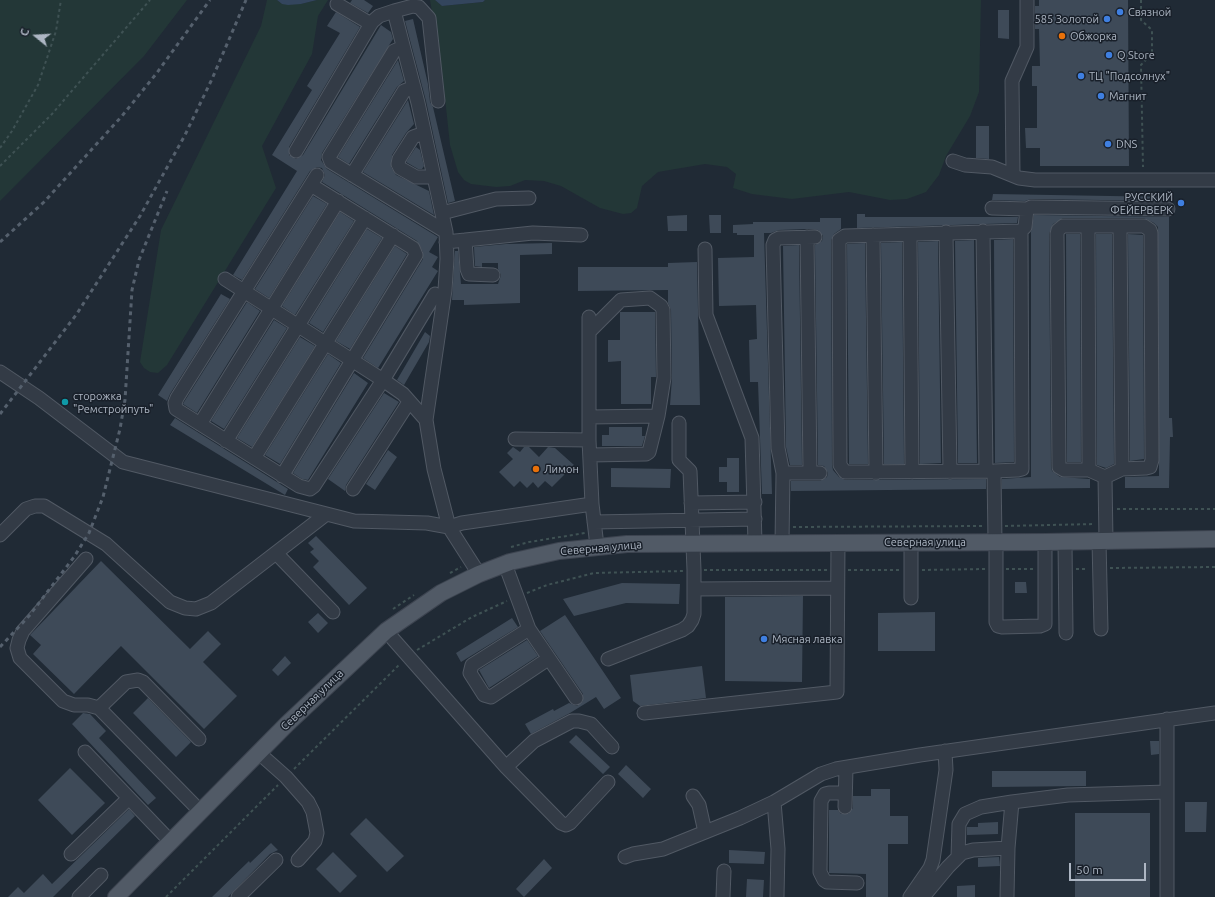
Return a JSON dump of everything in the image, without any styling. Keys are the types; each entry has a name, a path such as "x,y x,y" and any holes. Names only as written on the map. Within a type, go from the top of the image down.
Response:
{"main road":[{"name":"Северная улица","path":"116,897 353,660 386,631 476,568 506,556 540,555 595,533 693,544 755,543 782,535 838,542 1065,542 1215,539"}],"lane":[{"path":"1013,176 1012,81 1027,47 1027,0"},
{"path":"337,4 371,24"},
{"path":"296,151 375,18 394,11 413,6 418,7 429,18 438,101"},
{"path":"394,11 414,87 446,237 445,290 426,420 435,475 449,527 476,568"},
{"path":"403,46 394,51 330,153 329,157 331,162 446,237 465,240 533,233 581,235"},
{"path":"352,175 404,91 414,87"},
{"path":"424,133 413,137 399,159 398,164 400,168 416,177 433,177"},
{"path":"953,161 964,165 992,167 1013,176 1035,180 1215,180"},
{"path":"282,476 416,255 413,248 338,201 314,180 175,402 176,409 282,476 304,488 310,489 314,486 383,380 435,294"},
{"path":"442,213 496,199 529,198"},
{"path":"200,424 338,201"},
{"path":"992,208 1027,209 1031,207 1168,209"},
{"path":"1021,231 845,236 839,240 840,465 842,470 849,473 876,473 1022,469 1021,231 1026,224 1027,209"},
{"path":"226,441 365,218"},
{"path":"1063,226 1120,226 1144,226 1150,230 1151,233 1152,464 1146,468 1122,469 1105,477 1089,470 1064,470 1059,467 1058,464 1057,234 1058,230 1063,226"},
{"path":"1088,226 1089,470"},
{"path":"1120,226 1122,469"},
{"path":"983,231 990,471 996,542 996,622 998,626 1040,626 1045,624 1045,542"},
{"path":"946,232 950,472"},
{"path":"910,234 912,472"},
{"path":"254,458 392,235"},
{"path":"873,235 876,473"},
{"path":"782,473 815,473 811,237 779,238 775,240 773,245 778,448 782,473 782,535"},
{"path":"465,240 467,268 469,274 493,275"},
{"path":"705,249 706,315 752,438 755,543"},
{"path":"225,279 383,380 410,402 426,420"},
{"path":"589,332 621,300 644,298 656,301 663,310 664,378 658,416 649,452 646,454 590,455"},
{"path":"589,317 589,440 595,533 691,520 755,518"},
{"path":"0,372 34,394 123,462 325,515 367,523 427,522 449,527 462,523 592,504"},
{"path":"353,489 410,402"},
{"path":"589,417 658,416"},
{"path":"608,659 682,630 688,626 694,614 690,471 679,460 679,424"},
{"path":"515,439 589,440"},
{"path":"1101,628 1102,541 1105,516 1105,477"},
{"path":"691,503 755,502"},
{"path":"0,535 26,509 35,506 44,506 106,544 170,602 185,608 196,609 211,603 325,515"},
{"path":"644,713 837,692 838,542"},
{"path":"911,542 911,598"},
{"path":"1065,542 1066,633"},
{"path":"276,553 333,612"},
{"path":"506,556 529,629 576,698"},
{"path":"86,559 18,640 17,648 20,658 63,701 74,706 88,704 99,708 201,812"},
{"path":"694,590 837,588"},
{"path":"529,629 472,665 470,673 484,695 491,697 548,659"},
{"path":"386,631 506,767 561,823 566,825 570,823 608,782"},
{"path":"99,708 126,682 138,680 143,682 199,739"},
{"path":"625,857 633,854 663,849 740,818 774,802 812,778 846,768 945,751 1215,713"},
{"path":"1167,719 1167,897"},
{"path":"506,767 534,741 572,721 591,724 612,747"},
{"path":"910,897 930,868 933,860 946,770 945,751"},
{"path":"85,752 171,842"},
{"path":"259,753 286,777 308,802 313,812 317,833 315,841 298,860"},
{"path":"845,807 846,768"},
{"path":"958,857 959,824 965,814 981,807 1068,795 1167,792"},
{"path":"845,793 825,794 821,801 820,872 824,880 827,882 857,883"},
{"path":"693,796 699,805 704,832"},
{"path":"71,854 129,798"},
{"path":"774,802 778,849 777,897"},
{"path":"1007,897 1008,848 1012,802"},
{"path":"923,897 958,857 973,850 1008,848"},
{"path":"238,897 276,860"},
{"path":"724,871 724,897"},
{"path":"79,897 101,875"}],"path":[{"path":"0,148 12,131 38,85 56,31 61,0"},
{"path":"0,166 52,114 150,0"},
{"path":"1141,0 1141,20 1152,30 1152,53 1141,65 1143,167"},
{"path":"782,535 995,526 1098,524 1112,509 1215,509"},
{"path":"506,556 529,542 595,533"},
{"path":"448,574 476,568"},
{"path":"389,612 414,594"}],"green space":[{"path":"0,0 187,0 144,56 0,201"},
{"path":"267,0 277,0 282,4 301,4 317,0 328,0 318,16 312,54 262,146 276,188 167,365 158,373 150,372 144,368 140,362 161,230 261,26"},
{"path":"430,0 435,0 442,6 483,2 485,0 981,0 979,92 970,116 946,156 939,175 926,192 907,199 890,200 849,192 792,199 752,194 733,188 736,174 727,167 705,164 658,172 642,186 637,208 631,213 623,214 600,208 561,186 544,181 525,180 510,186 496,187 471,184 464,180 458,172 450,145 442,70"}],"water":[{"path":"277,0 317,0 301,4 288,5 282,4"},
{"path":"435,0 485,0 483,2 442,6"}],"building":[{"path":"352,0 364,0 373,6 368,13 350,3"},
{"name":"ТЦ \"Подсолнух\"","path":"1039,0 1128,0 1129,166 1040,166 1040,148 1026,148 1025,128 1037,128 1037,86 1032,86 1032,66 1040,66 1039,29 1035,29 1035,6 1039,6"},
{"path":"998,10 1009,10 1009,39 998,38"},
{"path":"336,12 360,27 289,147 289,155 296,159 303,155 381,25 391,32 393,39 322,153 321,160 327,169 438,237 429,252 438,257 432,267 438,271 378,368 363,358 423,259 423,252 417,241 322,182 325,175 322,168 317,167 310,171 242,280 233,275 297,171 272,155 312,90 307,86 340,33 327,26"},
{"path":"413,19 428,84 430,102 433,107 455,201 448,203 426,101 405,21"},
{"path":"398,60 404,81 397,87 349,164 338,157"},
{"path":"408,100 414,124 406,133 392,155 391,167 396,175 429,191 434,215 363,172"},
{"path":"976,126 989,126 989,159 976,158"},
{"path":"416,147 420,150 424,166 422,169 418,169 406,162"},
{"path":"993,194 1169,197 1169,201 1031,199 1025,201 992,200"},
{"path":"313,196 327,204 269,298 255,289"},
{"path":"340,212 354,221 295,315 282,306"},
{"path":"857,214 865,214 865,217 1018,217 1017,223 857,228"},
{"path":"687,215 687,231 668,231 667,216"},
{"path":"709,215 721,215 721,233 710,233"},
{"path":"1034,215 1169,217 1169,418 1172,418 1173,437 1170,437 1169,488 1125,488 1125,477 1159,476 1158,227 1154,223 1144,218 1063,218 1053,224 1049,234 1051,467 1052,471 1060,477 1090,479 1090,488 1002,489 1002,479 1031,477 1031,232"},
{"path":"820,218 841,218 841,229 834,234 831,240 833,470 839,477 845,480 986,479 986,489 791,491 791,481 820,481 827,477 828,473 824,466 818,465 815,245 822,241 823,236 818,230 807,229 779,230 771,233 764,233 772,494 762,494 758,382 750,382 749,340 757,339 756,305 719,306 718,258 754,257 754,235 737,235 737,233 733,233 733,225 753,224 753,222 820,222"},
{"path":"367,229 382,238 323,332 309,323"},
{"path":"1066,234 1080,234 1081,462 1067,462"},
{"path":"1096,234 1112,234 1114,464 1106,468 1097,465"},
{"path":"1128,234 1143,235 1144,459 1130,461"},
{"path":"1013,239 1014,462 995,463 994,240"},
{"path":"974,240 977,463 958,463 955,241"},
{"path":"938,241 941,463 920,464 918,242"},
{"path":"902,242 904,464 884,464 881,243"},
{"path":"552,243 552,254 520,255 520,303 464,305 464,300 452,300 455,251 458,251 461,284 498,284 501,275 498,269 498,263 482,263 482,267 475,266 474,247 506,244"},
{"path":"865,243 868,464 849,464 847,244"},
{"path":"799,245 802,465 790,465 786,447 783,246"},
{"path":"395,246 407,254 350,349 336,341"},
{"path":"697,262 700,405 670,405 672,378 671,310 668,303 668,290 578,291 578,267 668,267 668,263"},
{"path":"221,294 230,299 167,401 158,395"},
{"path":"247,302 260,311 197,413 183,404"},
{"path":"620,312 655,312 656,377 651,377 651,404 621,404 621,361 608,362 608,340 620,340"},
{"path":"274,320 287,328 224,429 211,421"},
{"path":"425,332 430,336 429,342 404,385 397,380"},
{"path":"300,337 315,346 252,447 237,438"},
{"path":"328,354 341,363 280,464 265,455"},
{"path":"354,373 368,383 308,480 302,479 293,473"},
{"path":"384,393 399,402 346,485 345,491 328,479"},
{"path":"175,418 288,489 285,495 170,425"},
{"path":"609,427 642,427 642,436 645,436 642,446 602,446 602,435 609,435"},
{"name":"Лимон","path":"513,447 520,452 524,447 529,447 539,457 548,447 555,448 574,465 552,487 545,481 538,488 533,482 527,488 520,481 514,487 499,472 513,459 507,453"},
{"path":"388,450 397,457 375,490 366,484"},
{"path":"727,458 739,458 739,492 727,492 727,482 719,482 719,467 727,467"},
{"path":"611,468 671,469 670,488 611,487"},
{"path":"316,536 367,588 349,605 313,567 319,561 310,552 314,549 308,543"},
{"path":"101,561 190,649 208,631 221,644 203,662 237,696 204,729 121,646 74,694 33,654 41,645 30,635"},
{"path":"1015,582 1026,582 1027,593 1015,593"},
{"path":"622,583 680,584 679,604 626,603 574,616 563,599"},
{"name":"Мясная лавка","path":"803,596 802,682 725,681 725,597"},
{"path":"935,612 935,651 878,651 878,613"},
{"path":"318,613 328,623 318,633 308,622"},
{"path":"565,615 621,698 604,709 596,697 531,734 525,724 553,709 554,711 569,703 577,706 583,701 583,694 540,631"},
{"path":"512,618 518,627 461,662 456,653"},
{"path":"527,640 538,656 489,688 479,670"},
{"path":"285,656 291,663 278,676 272,670"},
{"path":"702,666 706,698 640,706 633,701 630,675"},
{"path":"148,698 191,742 176,757 133,713"},
{"path":"83,713 90,714 106,731 99,738 156,798 148,805 72,724"},
{"path":"576,735 610,767 603,774 569,742"},
{"path":"1150,741 1159,741 1159,754 1151,755"},
{"path":"626,765 651,789 643,798 618,774"},
{"path":"70,768 105,803 72,835 38,800"},
{"path":"992,771 1086,771 1086,786 992,787"},
{"path":"871,789 890,789 890,816 908,816 908,844 888,844 888,897 866,897 866,874 829,873 829,810 838,810 841,814 848,814 853,808 853,796 871,796"},
{"path":"1185,802 1207,802 1206,832 1185,832"},
{"path":"129,809 135,816 53,897 8,897 18,887 24,893 43,874 52,884"},
{"path":"1075,813 1150,813 1150,897 1075,897"},
{"path":"366,818 404,856 387,872 350,834"},
{"path":"998,822 998,834 967,835 967,827 978,827 978,823"},
{"path":"271,843 278,850 270,854 228,897 212,897 249,861 250,863"},
{"path":"729,850 765,852 764,864 729,863"},
{"path":"333,852 357,876 340,893 316,869"},
{"path":"999,857 1000,866 978,867 978,858"},
{"path":"544,859 552,868 524,897 516,889"},
{"path":"747,879 764,880 763,897 746,897"},
{"path":"975,885 975,897 957,897 957,886"}],"railway":[{"path":"0,242 44,202 122,116 156,74 210,0"},
{"path":"0,414 76,315 140,216 185,135 212,79 246,0"},
{"path":"0,647 29,616 74,557 89,533 103,497 120,429 125,400 132,290 139,260 167,191"}],"place":[{"name":"Связной","path":"1120,12"},
{"name":"585 Золотой","path":"1107,19"},
{"name":"Обжорка","path":"1062,36"},
{"name":"Q Store","path":"1109,55"},
{"name":"ТЦ \"Подсолнух\"","path":"1081,76"},
{"name":"Магнит","path":"1101,96"},
{"name":"DNS","path":"1108,144"},
{"name":"РУССКИЙ ФЕЙЕРВЕРК","path":"1181,203"},
{"name":"сторожка \"Ремстройпуть\"","path":"65,402"},
{"name":"Лимон","path":"536,469"},
{"name":"Мясная лавка","path":"764,639"}]}
